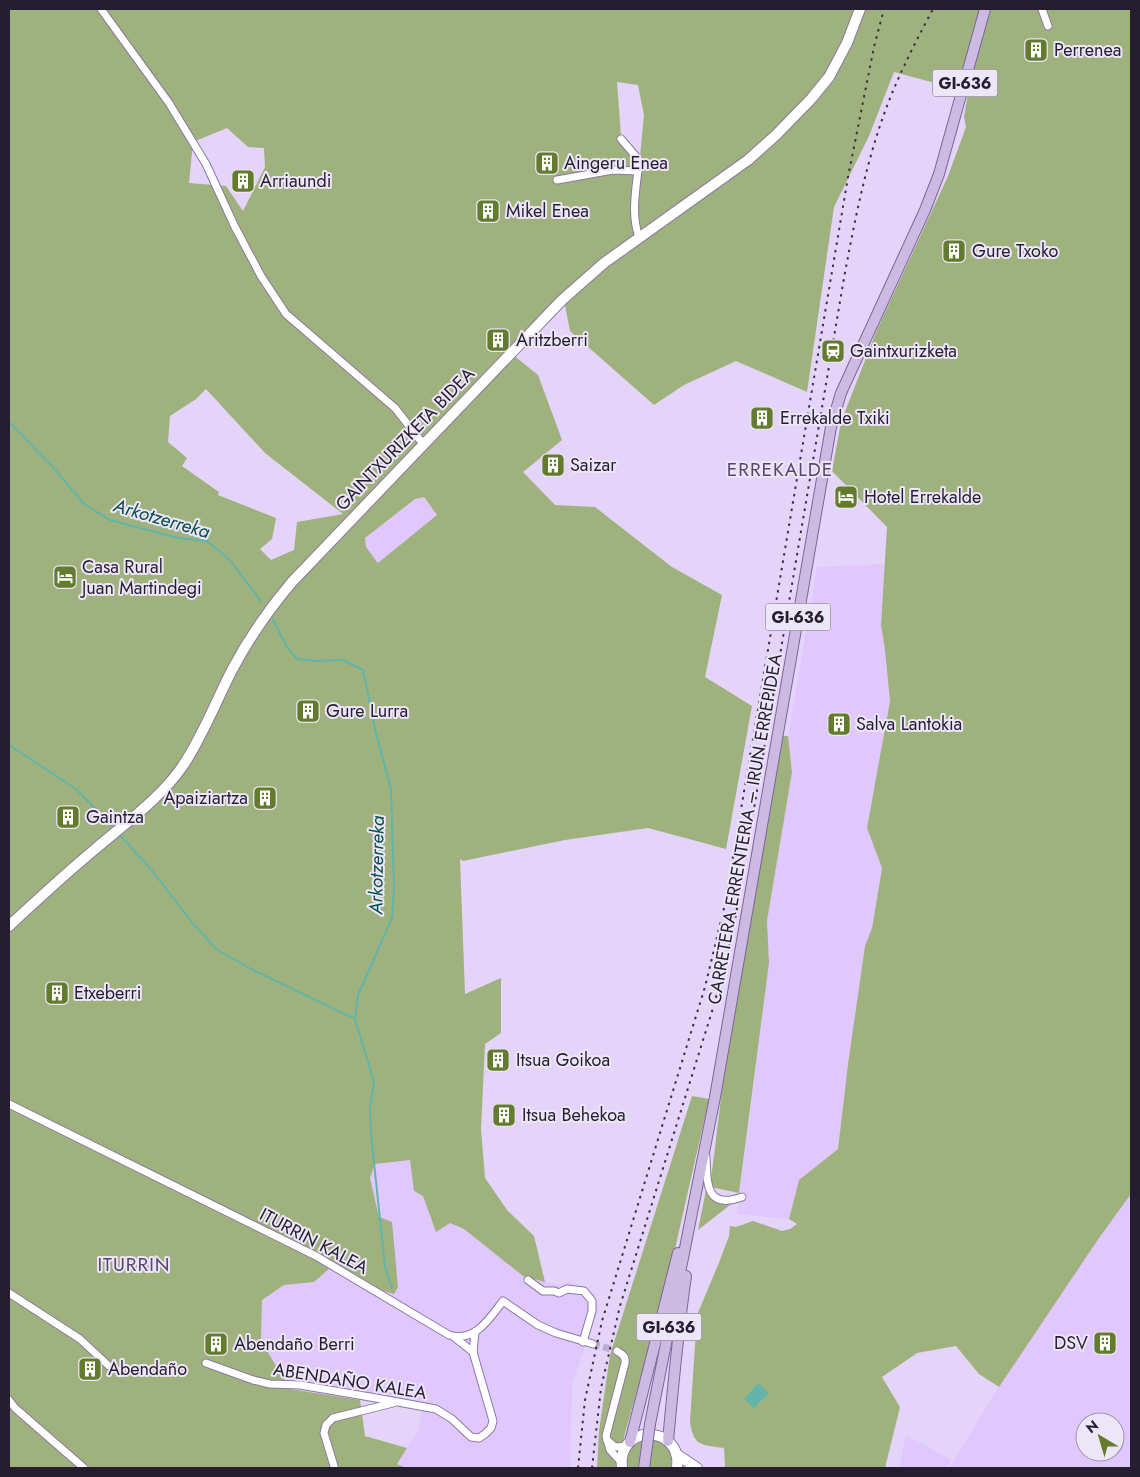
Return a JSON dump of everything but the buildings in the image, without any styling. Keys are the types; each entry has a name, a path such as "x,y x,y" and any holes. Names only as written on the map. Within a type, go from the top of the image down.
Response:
{"main road":[{"name":"GAINTXURIZKETA BIDEA","path":"9,926 81,861 152,801 173,779 190,755 249,640 278,599 311,562 562,300 604,262 748,160 811,99 829,77 840,57 860,9"},
{"name":"CARRETERA ERRENTERIA – IRUN ERREPIDEA","path":"644,1468 650,1424 706,1144 831,427 844,387 921,219 939,174 986,9"},
{"path":"622,1465 622,1456 628,1444 686,1220 694,1208"},
{"path":"668,1441 679,1322 692,1239 689,1231"},
{"path":"628,1444 636,1437 648,1434 660,1436 673,1447 676,1454 677,1468"},
{"path":"676,1454 696,1468"}],"street":[{"path":"101,9 169,103 202,157 248,252 286,314 395,408 424,445"},
{"path":"1042,9 1048,26"},
{"path":"621,140 639,160 634,214 638,237"},
{"path":"557,180 612,170 638,171"},
{"name":"ITURRIN KALEA","path":"9,1104 316,1256 454,1337 473,1352"},
{"path":"706,1144 706,1169 709,1191 716,1198 724,1202 742,1197"},
{"path":"528,1280 543,1291 559,1293 567,1289 584,1291 592,1301 592,1311 583,1342"},
{"path":"9,1292 80,1339 108,1366 116,1369"},
{"path":"454,1337 466,1336 476,1332 503,1300 538,1325 556,1333 593,1344"},
{"path":"473,1352 476,1332"},
{"path":"617,1351 625,1357 625,1363 606,1436 613,1454 622,1465"},
{"name":"ABENDAÑO KALEA","path":"206,1363 270,1384 300,1385 436,1409 452,1419 471,1437 479,1438 491,1428 493,1421 473,1352"},
{"path":"9,1400 84,1468"},
{"path":"334,1468 324,1433 326,1425 333,1418 396,1402"},
{"path":"607,1440 615,1447 628,1444"}],"shaded area":[{"path":"9,9 860,9 865,12 866,9 1131,9 1131,1194 1099,1238 999,1387 979,1374 956,1346 917,1353 882,1377 900,1407 885,1468 725,1467 724,1448 699,1443 693,1435 690,1421 697,1315 729,1236 730,1226 736,1227 753,1221 782,1231 790,1229 797,1224 789,1219 799,1180 838,1149 865,946 872,928 882,868 867,828 890,701 881,625 887,527 832,471 841,422 876,332 948,176 966,127 964,117 968,93 894,72 869,136 834,207 807,392 736,361 684,385 654,405 570,331 564,300 506,349 538,375 562,440 523,472 555,505 595,507 672,567 722,595 705,677 752,706 726,849 648,828 565,840 463,861 460,859 465,994 501,978 501,1033 485,1044 481,1129 485,1178 507,1210 534,1236 545,1282 523,1276 464,1229 450,1223 436,1232 423,1196 414,1191 410,1160 375,1164 370,1178 379,1217 392,1222 398,1287 394,1294 381,1290 336,1263 314,1282 284,1285 262,1300 261,1341 290,1389 360,1400 365,1436 407,1448 397,1464 406,1468 9,1468","holes":["617,82 638,85 644,115 640,156 621,136","227,128 248,147 264,148 265,167 243,211 226,186 189,183 193,142","206,389 265,453 343,514 297,522 294,550 271,560 260,549 272,539 276,518 218,495 219,492 182,466 187,458 168,442 170,416 196,399","424,497 437,515 378,563 366,547 365,538 415,499"]},
{"path":"423,497 438,515 378,563 366,547 365,538 415,498"},
{"path":"885,564 881,625 890,701 867,828 882,868 872,928 865,946 838,1149 799,1180 789,1219 737,1214 769,963 767,921 792,772 788,736 817,567"},
{"path":"783,736 788,736 792,772 767,921 769,963 739,1193 710,1187 728,1042"},
{"path":"692,1096 709,1099 667,1284 625,1433 618,1468 597,1468 599,1431 610,1355"},
{"path":"410,1160 414,1191 423,1196 450,1223 464,1229 523,1276 558,1285 570,1281 594,1293 599,1308 572,1384 570,1468 406,1468 397,1464 417,1432 423,1410 290,1389 261,1341 262,1300 284,1285 314,1282 343,1257 385,1246 370,1178 375,1164"},
{"path":"706,1190 715,1201 730,1205 698,1230"},
{"path":"1131,1194 1131,1468 949,1468 1009,1370"},
{"path":"758,1383 769,1393 754,1408 744,1399"},
{"path":"906,1435 952,1460 946,1468 899,1468"},
{"path":"655,1439 669,1450 671,1468 627,1468 628,1455 631,1448 644,1440"}],"waterway":[{"name":"Arkotzerreka","path":"9,422 53,467 84,504 110,520 178,538 207,541 229,559 261,601"},
{"name":"Arkotzerreka","path":"273,620 287,647 297,659 316,661 343,660 363,670 376,733 391,789 394,887 392,918 358,995 355,1019 374,1082 370,1108 371,1134 385,1267 392,1288"},
{"path":"9,745 76,789 112,826"},
{"path":"120,835 154,873 190,920 216,949 251,969 355,1019"}],"tunnel":[{"path":"593,1344 617,1351"}],"railway":[{"path":"578,1468 585,1400 602,1321 705,987 725,904 848,177 874,47 884,9"},
{"path":"592,1468 601,1388 620,1306 714,1005 733,932 844,278 862,191 873,148 887,106 908,57 933,9"}],"place":[{"name":"Perrenea","path":"1036,50"},
{"name":"Aingeru Enea","path":"547,163"},
{"name":"Arriaundi","path":"243,181"},
{"name":"Mikel Enea","path":"488,211"},
{"name":"Gure Txoko","path":"954,251"},
{"name":"Aritzberri","path":"498,340"},
{"name":"Gaintxurizketa","path":"833,351"},
{"name":"Errekalde Txiki","path":"762,418"},
{"name":"Saizar","path":"553,465"},
{"name":"Hotel Errekalde","path":"846,497"},
{"name":"Casa Rural Juan Martindegi","path":"65,577"},
{"name":"Gure Lurra","path":"308,711"},
{"name":"Salva Lantokia","path":"839,724"},
{"name":"Apaiziartza","path":"265,798"},
{"name":"Gaintza","path":"68,817"},
{"name":"Etxeberri","path":"57,993"},
{"name":"Itsua Goikoa","path":"498,1060"},
{"name":"Itsua Behekoa","path":"504,1115"},
{"name":"DSV","path":"1105,1343"},
{"name":"Abendaño Berri","path":"216,1344"},
{"name":"Abendaño","path":"90,1369"}],"district":[{"name":"ERREKALDE","path":"780,469"},
{"name":"ITURRIN","path":"134,1264"}]}
